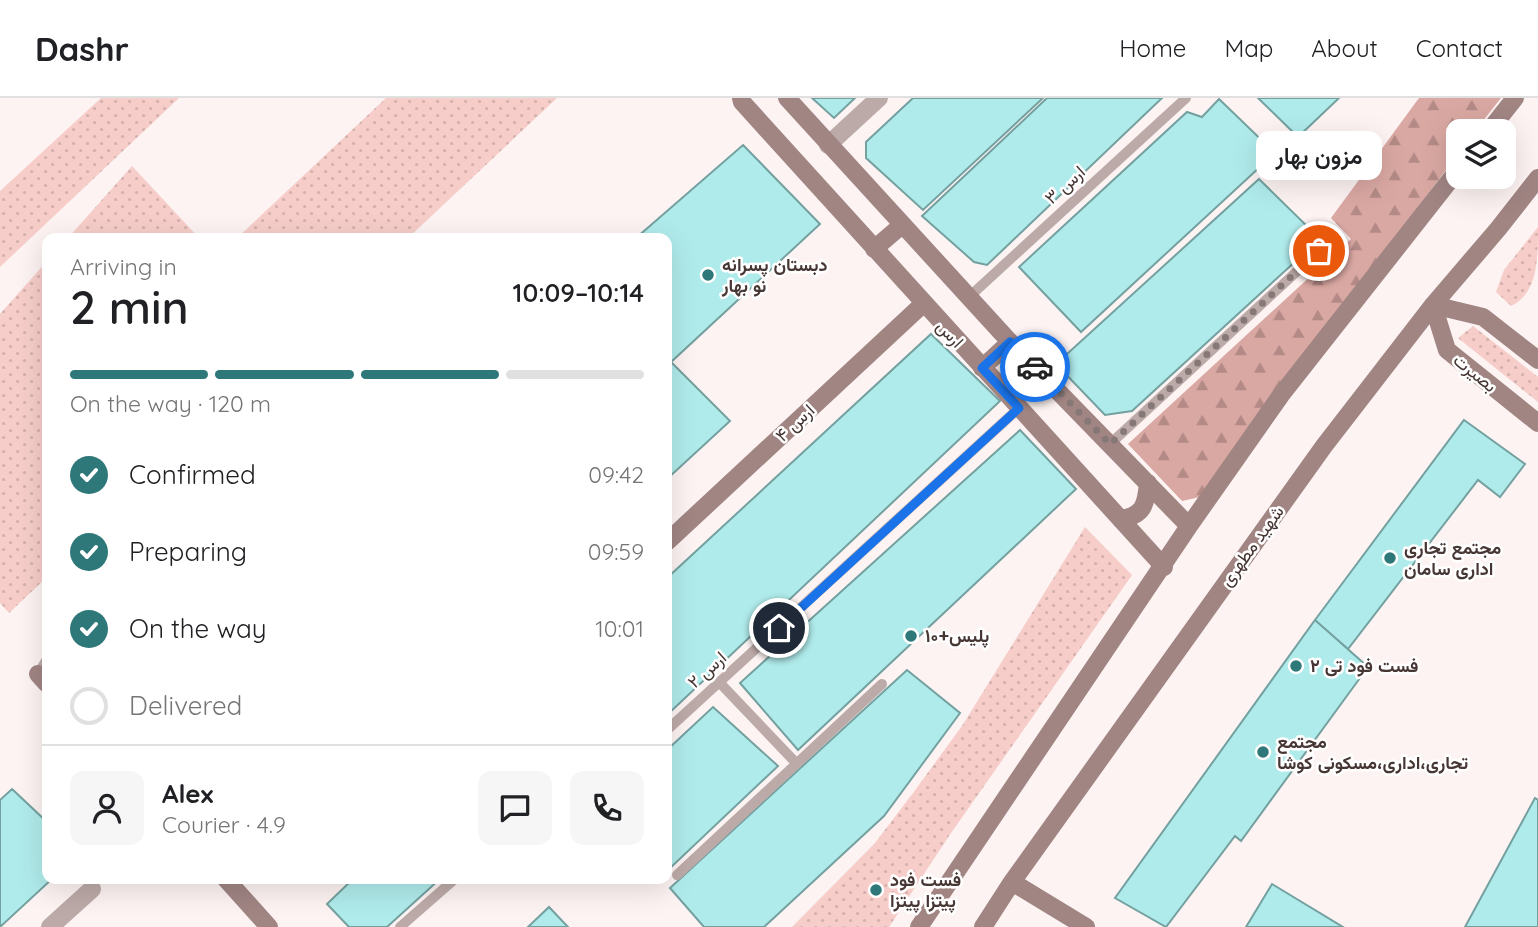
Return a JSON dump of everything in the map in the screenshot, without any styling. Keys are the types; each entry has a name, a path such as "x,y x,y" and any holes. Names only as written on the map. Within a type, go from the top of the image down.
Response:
{"main road":[{"name":"ارس","path":"741,98 923,304 1164,567"},
{"path":"787,98 1010,342 1189,526"},
{"path":"1499,119 1516,98"},
{"name":"شهید مطهری","path":"983,927 1012,882 1324,446 1433,305 1538,178"},
{"path":"919,927 1164,567 1189,526 1281,395 1446,185"},
{"path":"874,249 902,225"},
{"name":"ارس ۴","path":"672,537 923,304"},
{"path":"1433,305 1483,317 1538,360"},
{"name":"بصیرت","path":"1433,305 1447,350 1538,423"},
{"path":"982,368 1010,342"},
{"path":"1120,519 1133,517 1146,504 1148,483"},
{"path":"1012,882 1086,927"},
{"path":"230,884 269,927"}],"street":[{"path":"828,145 879,98"},
{"path":"50,927 92,889"}],"lane":[{"name":"ارس ۳","path":"969,297 1186,98"},
{"path":"1110,444 1319,251"},
{"name":"ارس ۲","path":"672,725 1019,408"},
{"path":"719,682 797,764"},
{"path":"677,875 882,684"},
{"path":"400,927 449,884"}],"shaded area":[{"path":"101,98 179,98 0,267 0,191"},
{"path":"386,98 557,98 413,233 242,233"},
{"path":"132,166 194,233 72,233"},
{"path":"1538,227 1535,274 1527,293 1511,306 1496,292 1504,270"},
{"path":"42,267 42,582 9,613 0,603 0,314"},
{"path":"1473,326 1538,377 1538,402 1458,338"},
{"path":"1085,527 1132,575 949,836 889,927 792,927 875,843 913,793 962,726"}],"green space":[{"path":"1419,98 1501,98 1484,119 1446,119 1446,170 1200,497 1182,501 1128,444 1351,239 1331,218"}],"building":[{"path":"812,98 855,98 834,118"},
{"path":"913,98 1043,98 923,210 866,158 866,142"},
{"path":"1047,98 1162,98 987,265 974,262 922,216"},
{"path":"1258,98 1339,98 1298,137"},
{"path":"1219,99 1275,153 1081,332 1019,267 1187,112 1202,117"},
{"path":"743,145 820,224 672,361 672,233 642,233"},
{"path":"1259,179 1313,232 1292,254 1297,260 1132,411 1105,415 1056,364"},
{"path":"931,334 1000,401 672,710 672,573"},
{"path":"672,363 730,421 672,474"},
{"name":"مجتمع تجاری اداری سامان","path":"1464,420 1525,464 1500,497 1478,480 1348,649 1315,620"},
{"path":"1020,430 1076,489 798,750 740,683"},
{"name":"مجتمع تجاری،اداری،مسکونی کوشا","path":"1315,620 1368,667 1241,841 1235,836 1166,927 1115,898"},
{"path":"907,670 960,713 884,816 764,927 704,927 670,888"},
{"path":"713,707 778,766 672,866 672,745"},
{"path":"12,789 42,817 42,884 47,884 0,927 0,800"},
{"path":"1535,798 1538,800 1538,927 1465,927"},
{"path":"348,884 434,884 387,927 349,927 327,904"},
{"path":"1272,884 1343,927 1246,927"},
{"path":"549,907 568,927 528,927"}],"way so far":[{"path":"1035,367 1110,444 1319,251"}],"place":[{"name":"مزون بهار","path":"1319,251"},
{"name":"دبستان پسرانه نو بهار","path":"708,275"},
{"name":"مجتمع تجاری اداری سامان","path":"1390,558"},
{"name":"پلیس+۱۰","path":"911,636"},
{"name":"فست فود تی ۲","path":"1296,666"},
{"name":"مجتمع تجاری،اداری،مسکونی کوشا","path":"1263,752"},
{"name":"فست فود پیتزا پیتزا","path":"876,890"}],"route":[{"path":"779,628 1019,408 982,368 1010,342 1035,367"}]}
